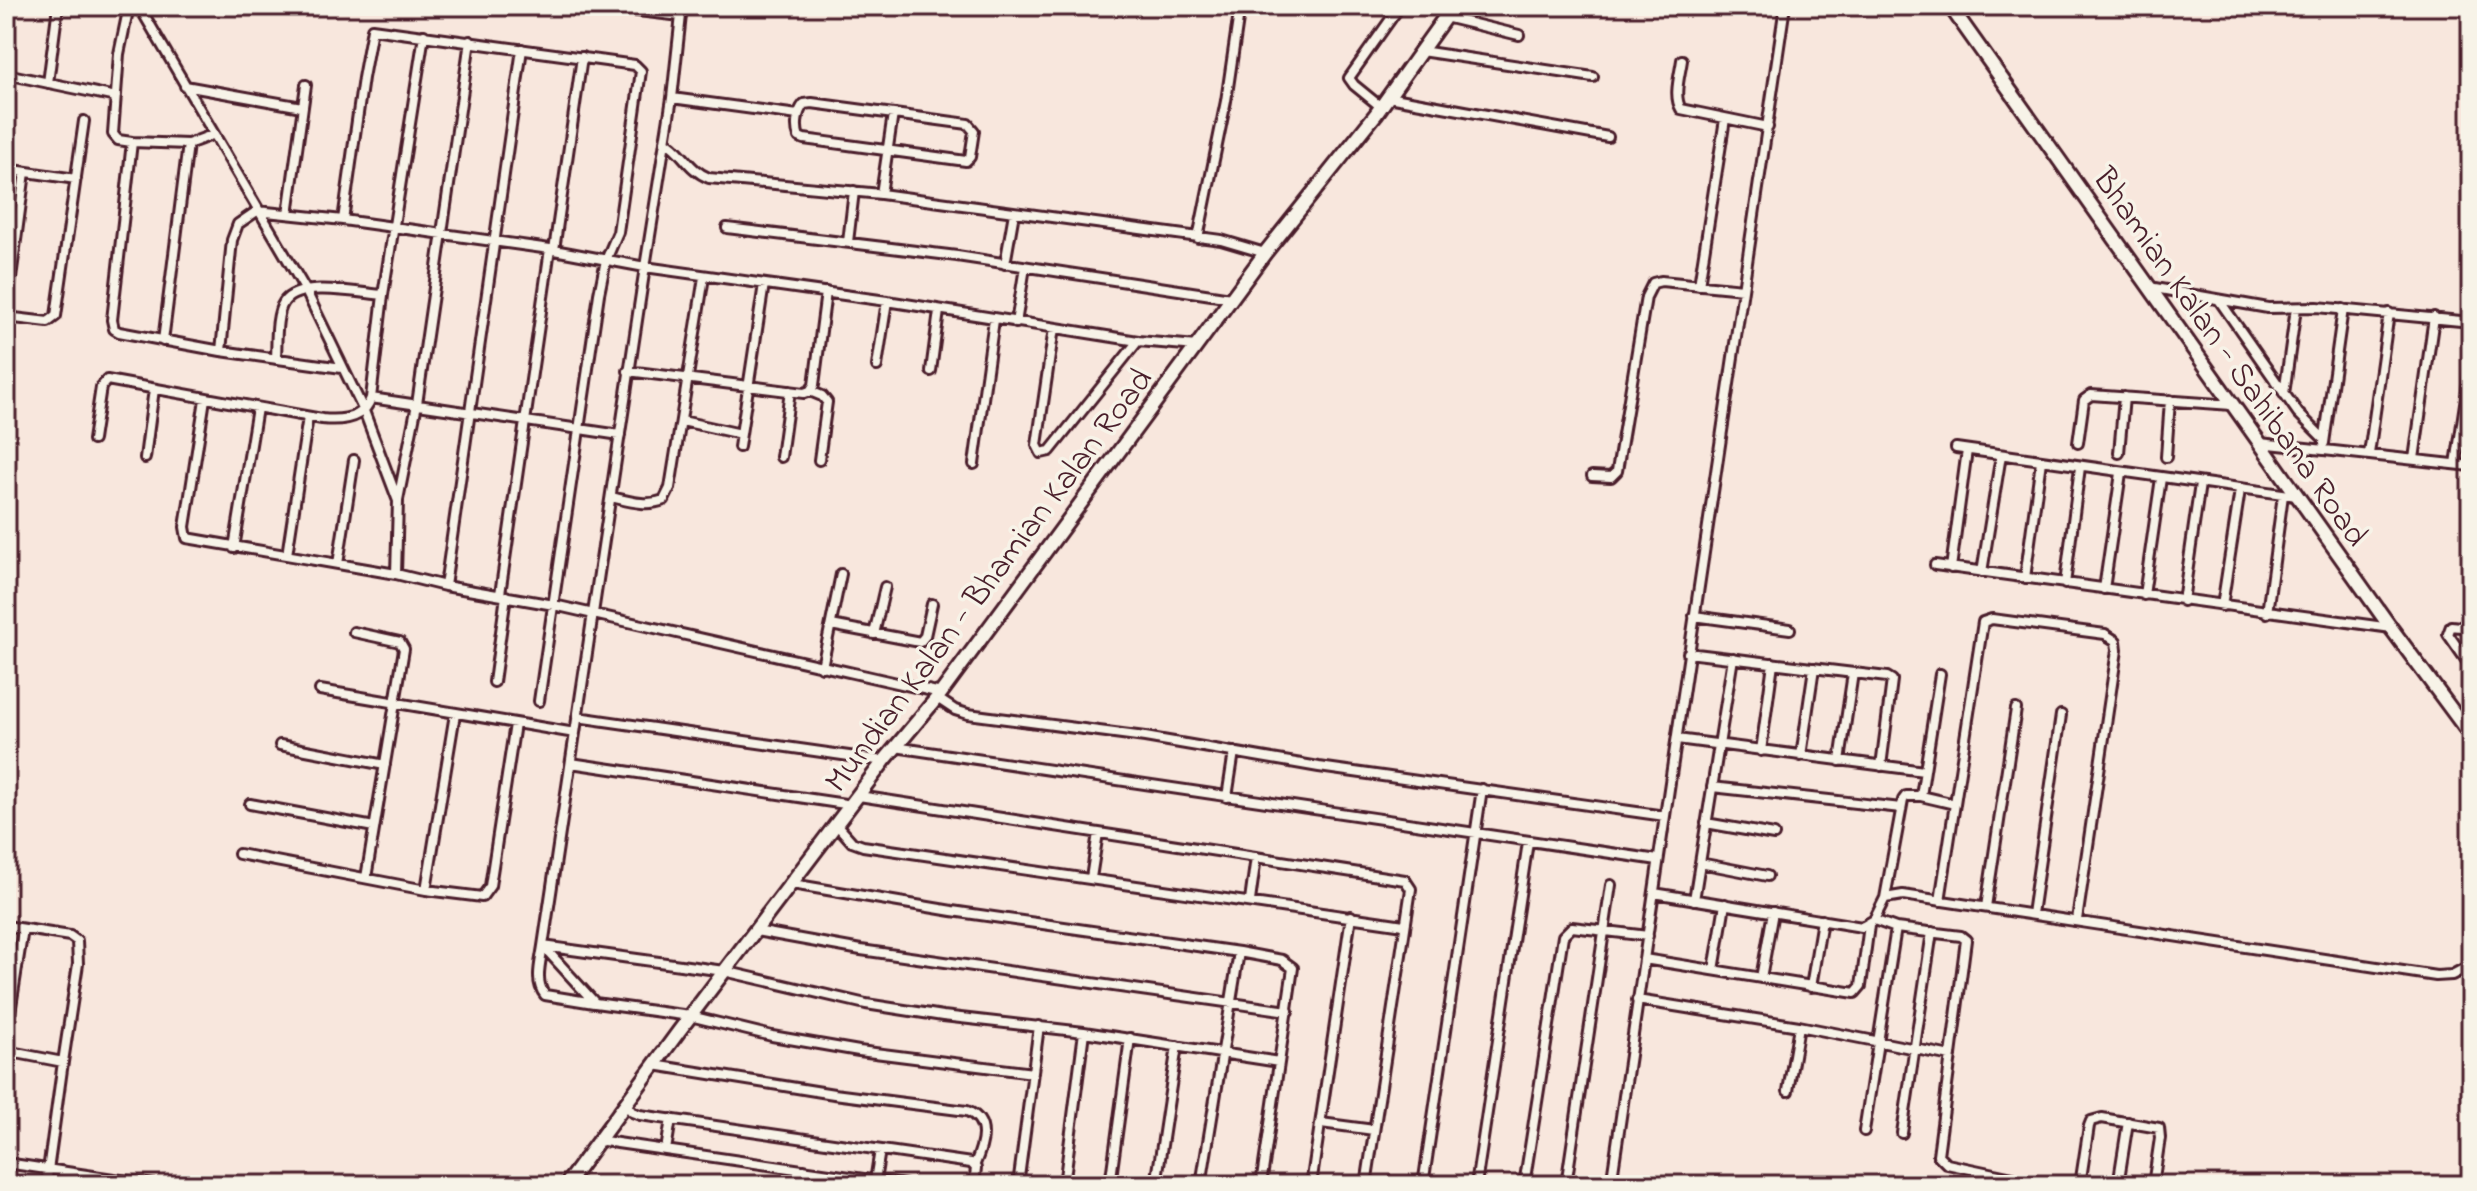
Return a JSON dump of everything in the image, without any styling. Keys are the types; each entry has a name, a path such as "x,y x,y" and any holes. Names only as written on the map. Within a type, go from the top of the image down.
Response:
{"street":[{"path":"48,83 58,6"},
{"path":"129,6 119,54 113,134 118,140 132,142 188,144 212,135"},
{"path":"139,6 305,289 364,411 398,501"},
{"path":"595,6 681,11 672,98 591,614 543,946 540,989 545,995 690,1016 772,1036 859,1051 1033,1073"},
{"path":"1198,238 1226,101 1240,6"},
{"path":"1400,6 1349,78 1354,85 1384,102 1608,137"},
{"name":"Mundian Kalan - Bhamian Kalan Road","path":"566,1185 884,761 939,696 1231,298 1384,102 1453,6"},
{"path":"1611,1185 1785,6"},
{"name":"Bhamian Kalan - Sahibana Road","path":"1950,6 2471,736"},
{"path":"1445,17 1519,35"},
{"path":"343,220 370,32 377,28 635,65 641,71 618,232 606,260 539,701"},
{"path":"93,440 104,381 338,421 364,411 371,398 383,295 424,35"},
{"path":"396,574 398,501 417,404 470,41"},
{"path":"445,586 522,49"},
{"path":"1421,51 1593,77"},
{"path":"494,682 523,420 582,57"},
{"path":"1682,60 1677,104 1681,109 1768,127"},
{"path":"6,74 116,97"},
{"path":"288,214 306,85"},
{"path":"185,86 302,107"},
{"path":"672,98 798,115"},
{"path":"812,103 968,124 974,131 970,157 966,161 799,137 798,115 804,104 812,103"},
{"path":"881,194 893,114"},
{"path":"1699,285 1725,119"},
{"path":"25,172 6,317 48,322 56,316 84,121"},
{"path":"665,141 674,146 697,174 709,178 881,194 1238,243 1265,253"},
{"path":"132,142 112,325 119,332 163,341 342,368"},
{"path":"163,341 188,144"},
{"path":"6,169 76,179"},
{"path":"848,242 854,191"},
{"path":"221,351 232,240 238,224 257,211 552,249 704,277 826,292 1138,341 1197,346"},
{"path":"1005,264 1014,213"},
{"path":"727,228 848,242 1231,298"},
{"path":"1016,323 1025,267"},
{"path":"611,497 642,504 654,503 664,500 670,488 704,277"},
{"path":"1592,476 1611,477 1617,471 1649,289 1653,283 1661,281 1743,289"},
{"path":"739,447 764,284"},
{"path":"2149,287 2268,308 2343,309 2471,322"},
{"path":"276,359 285,300 305,289 383,295"},
{"path":"810,391 814,385 826,292"},
{"path":"2219,299 2298,413 2324,439"},
{"path":"877,366 887,301"},
{"path":"2284,394 2296,308"},
{"path":"2323,449 2343,309"},
{"path":"931,371 939,311"},
{"path":"2369,454 2389,313"},
{"path":"2414,459 2434,317"},
{"path":"974,464 994,320"},
{"path":"1054,328 1037,445 1041,453 1050,451 1138,341"},
{"path":"2456,464 2471,363"},
{"path":"628,371 810,391 822,396 827,402 819,460"},
{"path":"145,458 154,389"},
{"path":"781,457 790,391"},
{"path":"2078,443 2086,396 2232,405"},
{"path":"2119,453 2124,397"},
{"path":"371,398 620,435"},
{"path":"205,399 185,533 193,541 396,574 554,605 939,696 955,710 968,714 1145,737 1319,767 1665,816"},
{"path":"2166,457 2170,400"},
{"path":"234,548 257,408"},
{"path":"287,555 308,417"},
{"path":"682,421 741,434"},
{"path":"2259,443 2471,466"},
{"path":"1956,448 2297,496"},
{"path":"1951,568 1967,450"},
{"path":"1982,572 2001,455"},
{"path":"338,564 354,460"},
{"path":"2025,578 2041,461"},
{"path":"2065,584 2080,467"},
{"path":"2104,589 2121,473"},
{"path":"2144,595 2161,478"},
{"path":"2183,601 2200,484"},
{"path":"2222,606 2240,490"},
{"path":"2267,613 2283,495"},
{"path":"1935,565 2391,628"},
{"path":"822,667 841,574"},
{"path":"874,634 885,587"},
{"path":"831,625 920,642 925,636 932,604"},
{"path":"1694,616 1790,629"},
{"path":"1940,901 1983,622 1992,619 2112,636 2116,641 2077,920"},
{"path":"2471,628 2451,626 2448,634 2471,667"},
{"path":"354,632 403,645 366,878"},
{"path":"1688,653 1887,677 1892,680 1881,766"},
{"path":"1694,900 1733,658"},
{"path":"1761,751 1773,663"},
{"path":"1801,756 1814,668"},
{"path":"1840,761 1853,673"},
{"path":"1921,796 1940,674"},
{"path":"320,690 575,733"},
{"path":"1986,907 2016,709"},
{"path":"426,890 455,714"},
{"path":"2032,914 2061,715"},
{"path":"577,717 884,761"},
{"path":"239,854 426,890 482,897 487,892 515,724"},
{"path":"1677,739 1924,771"},
{"path":"280,745 385,765"},
{"path":"895,747 1658,860"},
{"path":"1227,797 1234,752"},
{"path":"571,763 1098,833 1405,880 1411,889 1366,1185"},
{"path":"1712,787 1901,808"},
{"path":"1423,1185 1482,789"},
{"path":"1644,959 1850,993 1859,991 1872,922 1885,898 1901,808 1906,796 1921,796 1955,804"},
{"path":"250,804 374,827"},
{"path":"1706,823 1774,835"},
{"path":"837,825 852,842 863,846 1404,925"},
{"path":"1091,878 1098,833"},
{"path":"1476,1185 1528,842"},
{"path":"1250,901 1256,857"},
{"path":"1700,863 1767,876"},
{"path":"792,884 937,909 1239,952 1289,963 1294,976 1261,1185"},
{"path":"1566,1185 1611,885"},
{"path":"1654,893 1862,927 1872,922 1961,936 1966,940 1938,1155 1947,1164 2013,1178"},
{"path":"1885,898 1903,895 2436,976 2452,975 2471,965"},
{"path":"1714,970 1725,904"},
{"path":"1761,978 1773,912"},
{"path":"1311,1185 1351,916"},
{"path":"1811,987 1822,920"},
{"path":"6,926 70,936 77,941 78,964 46,1185"},
{"path":"1524,1185 1563,936 1572,927 1648,936"},
{"path":"1864,1131 1896,928"},
{"path":"6,1039 10,986 23,929"},
{"path":"756,931 876,953 1288,1011"},
{"path":"1902,1133 1932,932"},
{"path":"543,946 724,971 866,1004 1130,1038 1279,1062"},
{"path":"543,946 595,1003"},
{"path":"1201,1185 1239,952"},
{"path":"1637,1000 1799,1026 1951,1056"},
{"path":"1018,1185 1039,1026"},
{"path":"1788,1091 1799,1026"},
{"path":"1064,1185 1084,1032"},
{"path":"1110,1185 1130,1038"},
{"path":"1156,1185 1177,1046"},
{"path":"6,1051 63,1062"},
{"path":"654,1065 834,1094 967,1111 975,1114 984,1133 975,1164 974,1185"},
{"path":"625,1103 632,1112 671,1119 975,1164"},
{"path":"2080,1185 2091,1121 2102,1118 2159,1128 2153,1185"},
{"path":"666,1150 671,1119"},
{"path":"2118,1185 2128,1122"},
{"path":"1321,1123 1374,1130"},
{"path":"597,1140 905,1185"},
{"path":"875,1181 880,1150"},
{"path":"6,1163 110,1181 154,1185"},
{"path":"802,1185 804,1170"}]}
